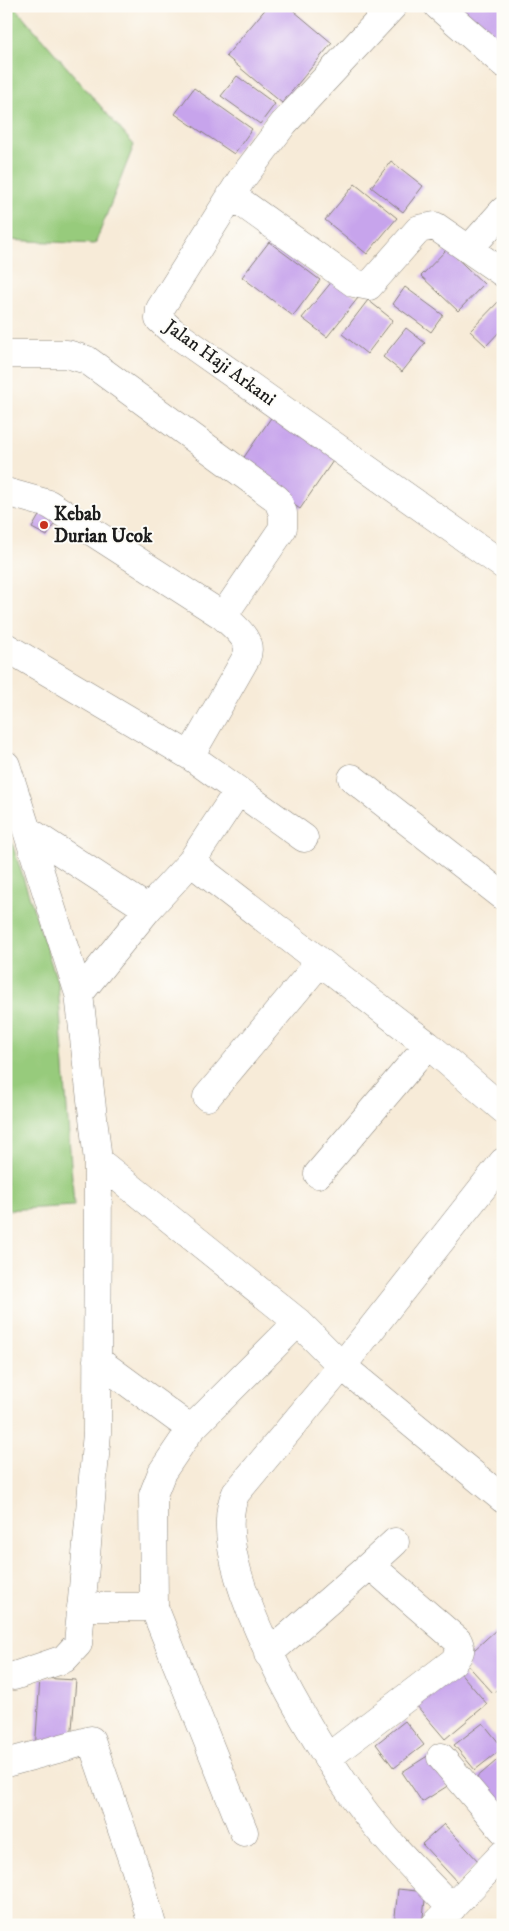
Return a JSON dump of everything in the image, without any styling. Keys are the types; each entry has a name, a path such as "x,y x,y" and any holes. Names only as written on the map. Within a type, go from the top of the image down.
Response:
{"street":[{"name":"Jalan Haji Arkani","path":"393,6 284,123 231,195 160,309 159,319 172,331 503,565"},
{"path":"438,6 503,63"},
{"path":"231,195 354,283 369,286 419,229 434,226 503,273"},
{"path":"468,249 503,211"},
{"path":"6,354 67,354 87,360 277,499 283,513 282,528 223,616"},
{"path":"6,492 49,504 223,616 246,638 249,652 190,756"},
{"path":"6,646 190,756 304,838"},
{"path":"6,764 79,994 98,1161 98,1433 78,1644 64,1659 14,1676"},
{"path":"352,778 503,896"},
{"path":"79,994 148,909 192,862 238,791"},
{"path":"27,830 148,909"},
{"path":"192,862 428,1045 503,1109"},
{"path":"207,1097 320,962"},
{"path":"318,1174 428,1045"},
{"path":"98,1161 298,1322 342,1366 503,1498"},
{"path":"503,1162 342,1366 236,1493 230,1504 230,1538 236,1563 245,1595 268,1654 327,1758 358,1803 397,1852 443,1916 503,1854"},
{"path":"244,1832 154,1607 153,1495 162,1472 191,1429 298,1322"},
{"path":"97,1360 191,1429"},
{"path":"268,1654 395,1542"},
{"path":"327,1758 453,1662 462,1648 458,1641 370,1565"},
{"path":"81,1608 154,1607"},
{"path":"6,1763 91,1740 140,1882 152,1925"},
{"path":"441,1757 503,1830"}],"green space":[{"path":"6,6 14,6 134,145 95,244 6,240"},
{"path":"6,825 58,984 74,1206 6,1210"}],"building":[{"path":"268,6 288,6 332,43 282,103 226,56"},
{"path":"459,6 503,6 503,49"},
{"path":"237,76 275,104 260,124 221,96"},
{"path":"194,88 252,129 234,154 175,114"},
{"path":"391,161 423,186 403,212 371,187"},
{"path":"355,184 397,218 367,254 325,220"},
{"path":"269,242 320,280 293,316 242,277"},
{"path":"447,249 484,284 458,311 421,276"},
{"path":"334,279 358,298 327,337 302,318"},
{"path":"405,287 443,315 431,332 393,304"},
{"path":"502,298 503,328 486,346 470,331"},
{"path":"368,300 393,320 367,354 342,334"},
{"path":"406,328 425,343 402,372 383,357"},
{"path":"275,412 337,455 300,509 238,466"},
{"name":"Kebab Durian Ucok","path":"41,512 56,521 47,536 32,528"},
{"path":"497,1629 503,1636 503,1684 493,1693 463,1660"},
{"path":"458,1670 487,1704 445,1739 416,1705"},
{"path":"40,1678 76,1680 71,1741 35,1750"},
{"path":"405,1721 424,1745 394,1768 376,1744"},
{"path":"483,1723 503,1748 475,1770 454,1745"},
{"path":"429,1755 449,1785 422,1802 402,1772"},
{"path":"503,1755 503,1799 497,1804 475,1779"},
{"path":"444,1824 479,1862 457,1882 422,1844"},
{"path":"398,1889 426,1892 422,1925 394,1925"}],"place":[{"name":"Kebab Durian Ucok","path":"44,525"}]}
